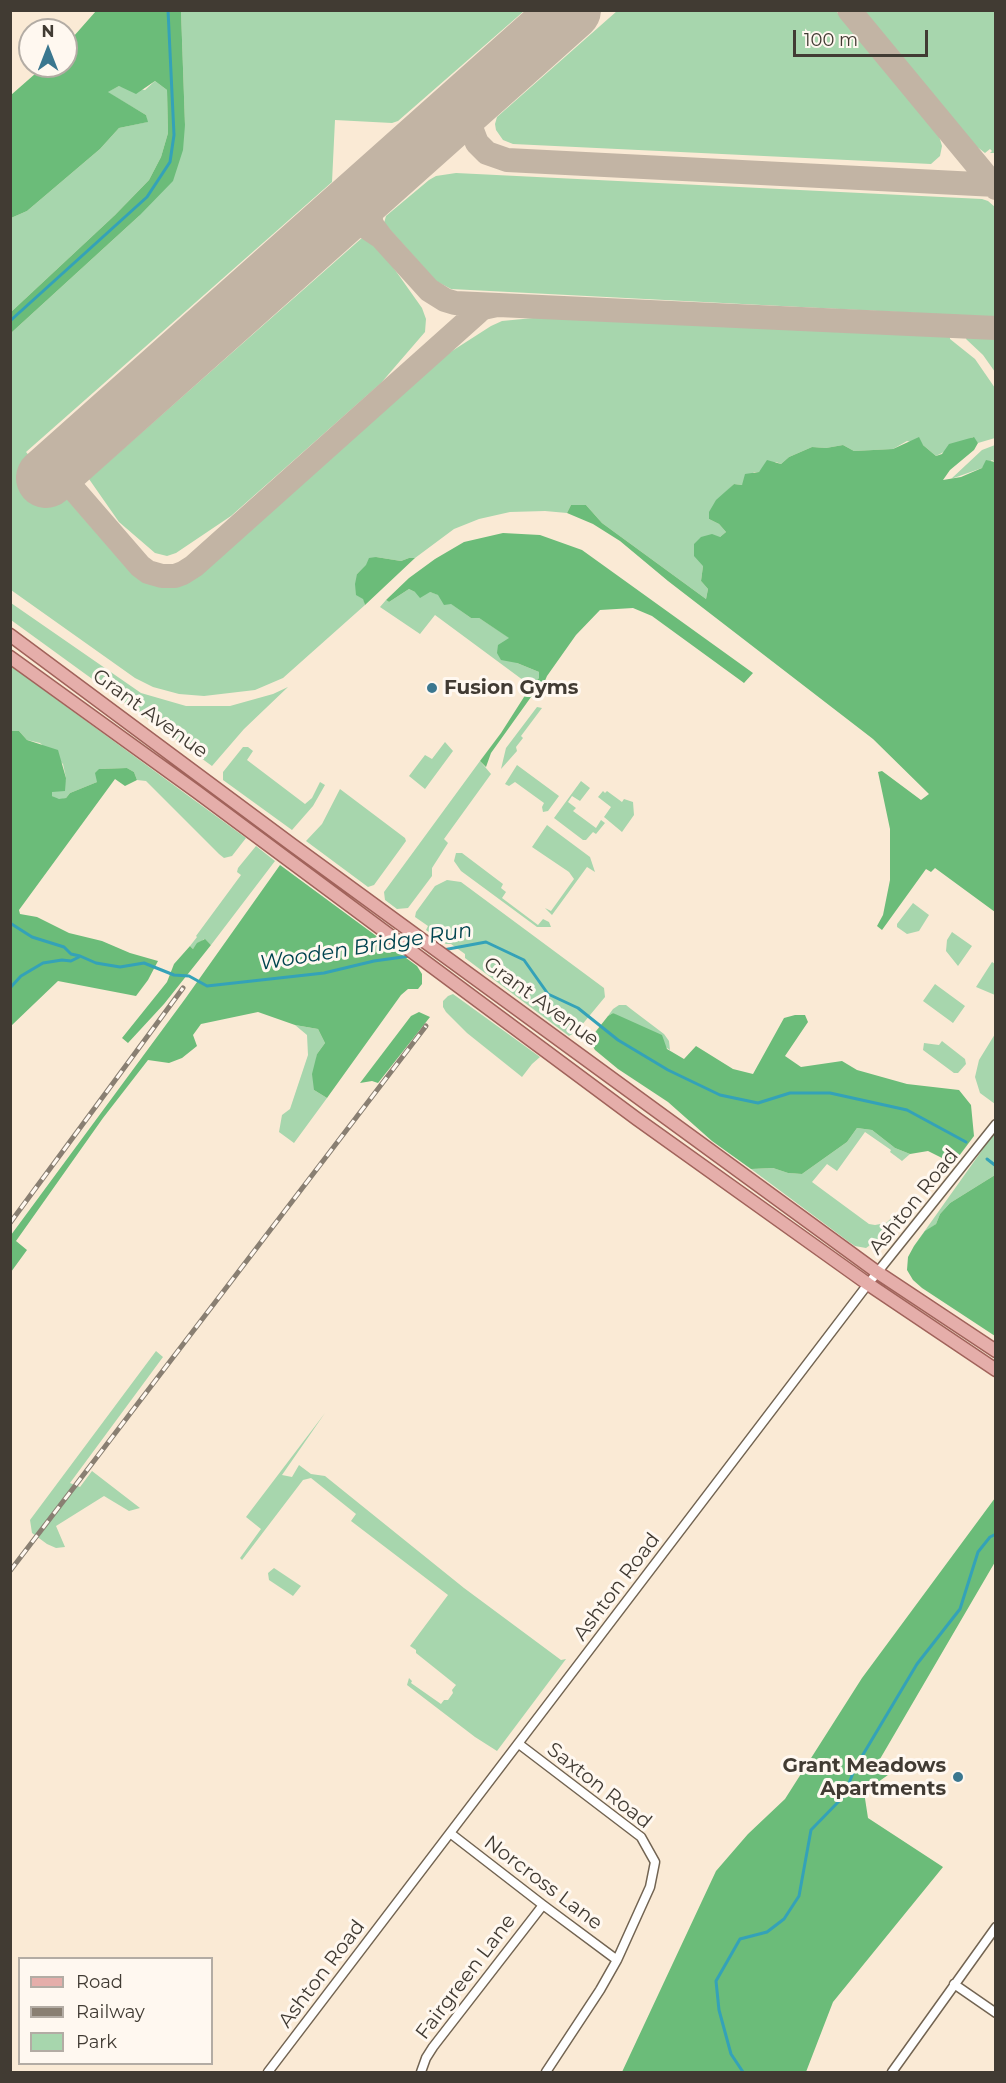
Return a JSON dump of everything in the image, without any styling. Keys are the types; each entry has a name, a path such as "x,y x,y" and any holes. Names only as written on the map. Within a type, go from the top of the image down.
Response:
{"main road":[{"name":"Grant Avenue","path":"10,635 369,901 877,1272 996,1351"},
{"name":"Grant Avenue","path":"10,657 188,785 637,1119 868,1284 996,1370"},
{"path":"302,871 331,880 362,902 369,901"},
{"path":"637,1119 647,1104"}],"street":[{"name":"Ashton Road","path":"268,2073 877,1272 996,1124"},
{"name":"Saxton Road","path":"519,1744 640,1837 656,1862 650,1887 617,1960"},
{"name":"Norcross Lane","path":"450,1833 617,1960"},
{"name":"Fairgreen Lane","path":"421,2073 433,2047 543,1905"},
{"path":"903,2073 894,2070 996,1926"},
{"path":"546,2073 617,1960"},
{"path":"954,1984 996,2013"}],"green space":[{"path":"96,11 181,11 185,125 183,150 173,181 139,216 11,333 11,312 149,180 161,157 168,133 167,90 155,81 136,94 119,86 108,92 146,115 148,122 119,128 100,149 27,211 11,218 11,95 30,78 78,78 78,31"},
{"path":"181,11 524,11 398,121 392,123 335,120 332,182 26,452 126,567 139,577 163,585 176,584 200,572 438,360 502,321 554,316 950,336 950,339 975,359 995,388 995,438 978,443 973,437 936,456 923,445 907,441 893,449 854,451 843,445 826,448 812,447 789,457 781,464 776,462 759,472 754,472 742,485 734,484 727,491 709,519 719,524 726,532 720,537 703,566 701,581 708,589 706,599 602,523 586,505 571,505 567,513 510,512 479,519 454,529 415,558 401,561 376,557 357,574 365,605 283,678 255,690 204,696 179,694 153,687 135,678 11,590 11,333 139,216 185,125"},
{"path":"617,11 836,11 939,136 942,146 940,156 931,164 513,144 503,140 496,130 497,117"},
{"path":"863,11 995,11 995,153 990,153 992,151 990,149 985,153 972,143"},
{"path":"155,81 167,90 168,133 161,157 149,180 11,312 11,218 27,211 100,149 119,128 147,122 146,115 107,92 119,86 145,90"},
{"path":"456,173 982,199 995,207 995,317 451,289 436,281 384,223 386,216 429,180 436,176"},
{"path":"363,237 368,238 388,260 422,308 426,319 425,332 381,383 231,516 176,553 167,556 155,553 119,522 89,479"},
{"path":"967,336 995,338 995,372 983,355 966,339"},
{"path":"919,437 923,445 936,456 942,454 949,444 974,437 978,443 974,450 950,470 943,480 961,477 982,468 986,460 995,462 995,912 935,868 931,872 926,869 882,930 877,926 883,915 890,880 890,829 878,772 882,771 921,800 929,794 873,739 668,581 620,541 593,524 567,513 571,505 586,505 602,523 706,599 708,589 701,581 703,566 694,556 694,544 701,537 712,534 720,537 726,532 719,524 709,519 709,512 716,500 734,484 742,485 745,474 759,472 767,460 781,464 789,457 812,447 826,448 843,445 854,451 893,449"},
{"path":"995,445 995,462 992,460 982,468 951,479 982,450"},
{"path":"503,533 540,535 582,550 753,673 744,683 652,616 633,608 600,610 576,635 544,683 531,697 491,753 486,767 480,761 531,686 539,678 539,672 517,663 501,660 497,653 498,645 509,638 479,618 471,618 451,604 444,605 438,595 430,592 420,598 409,589 389,602 386,600 409,578 464,542"},
{"path":"369,558 401,561 415,558 365,605 363,599 356,595 357,574"},
{"path":"409,589 439,595 471,618 479,618 510,638 517,663 539,672 539,678 531,686 435,615 420,634 380,607 386,600 389,602"},
{"path":"11,603 141,693 186,706 230,706 273,694 288,687 244,729 212,766 11,620"},
{"path":"11,666 246,838 232,856 224,858 219,854 146,781 137,780 134,772 127,768 99,769 97,782 70,793 66,798 59,800 52,796 52,791 64,785 66,778 63,764 40,743 27,740 19,731 11,731"},
{"path":"537,707 542,708 521,736 523,738 516,747 517,751 501,769 506,748"},
{"path":"11,731 19,731 27,740 58,750 66,778 65,791 52,792 52,796 59,799 66,798 70,793 97,782 95,773 99,769 127,768 134,772 137,780 125,786 115,779 19,910 20,914 37,917 69,933 102,941 130,953 158,961 136,996 58,981 11,1026"},
{"path":"445,742 453,751 425,789 409,776 425,755 432,759"},
{"path":"243,747 248,747 253,751 247,760 305,804 312,798 320,782 325,785 313,806 292,830 223,780 223,772"},
{"path":"480,761 491,774 444,839 448,843 432,868 432,876 408,908 397,909 385,900 384,892"},
{"path":"517,765 559,796 548,811 543,812 544,803 515,782 509,786 505,784"},
{"path":"581,781 590,788 580,801 572,796 568,802 576,808 573,811 596,828 601,820 605,823 596,834 593,832 586,840 554,818"},
{"path":"340,789 406,841 374,885 368,887 306,841 322,824"},
{"path":"603,791 605,793 607,791 622,802 624,799 633,802 634,815 622,832 604,817 611,807 598,797"},
{"path":"547,825 590,857 595,872 587,867 552,915 545,908 551,911 574,879 569,872 532,847"},
{"path":"256,846 275,861 211,945 204,939 193,949 190,946 196,936 241,875 237,872 238,868"},
{"path":"456,853 462,853 503,884 501,888 506,892 502,898 538,925 543,919 549,922 551,927 537,927 461,871 454,861"},
{"path":"280,865 417,966 422,974 422,984 418,989 408,989 401,995 327,1098 314,1090 312,1074 317,1054 325,1043 318,1029 295,1025 258,1012 201,1024 193,1035 197,1046 182,1058 169,1063 148,1060 103,1118 16,1241 27,1250 11,1272 11,1235 185,999"},
{"path":"447,880 461,882 604,988 605,997 576,1032 569,1036 465,958 465,954 426,930 428,926 415,917 416,912 435,886"},
{"path":"913,903 929,915 919,931 907,934 897,927 897,924"},
{"path":"952,932 972,946 958,966 946,951 947,940"},
{"path":"205,939 211,945 164,1004 128,1043 122,1038 167,982 174,964 190,946 193,949 197,943"},
{"path":"992,962 995,964 995,995 976,987"},
{"path":"935,984 965,1006 953,1023 923,1001"},
{"path":"453,994 540,1057 522,1077 467,1033 446,1012 443,1001"},
{"path":"619,1005 626,1005 664,1034 669,1041 670,1050 613,1013 608,1016"},
{"path":"419,1012 430,1017 378,1083 372,1081 360,1083 411,1016"},
{"path":"613,1013 662,1035 667,1049 684,1059 696,1046 733,1069 753,1074 784,1018 805,1015 808,1022 785,1056 801,1067 842,1061 857,1070 907,1084 959,1090 971,1105 974,1136 956,1160 944,1159 928,1151 910,1154 895,1148 872,1130 857,1128 847,1142 802,1174 788,1173 773,1168 751,1169 712,1141 668,1102 618,1069 595,1050 589,1040"},
{"path":"295,1025 318,1029 325,1043 317,1054 314,1090 327,1098 294,1143 279,1132 282,1115 290,1109 308,1055 307,1035"},
{"path":"995,1034 995,1104 980,1093 975,1077 979,1060"},
{"path":"942,1041 965,1059 966,1064 958,1073 954,1073 923,1050 924,1043 939,1045"},
{"path":"857,1128 872,1130 895,1148 910,1154 902,1161 890,1152 891,1150 865,1132 837,1171 827,1164 812,1182 869,1224 886,1223 896,1214 901,1218 883,1236 866,1248 849,1242 751,1169 773,1168 788,1173 802,1174 847,1142"},
{"path":"995,1132 995,1175 950,1203 940,1214 936,1224 925,1232 914,1246"},
{"path":"995,1175 995,1336 922,1288 907,1270 908,1257 914,1246 925,1231 936,1224 940,1214 950,1203"},
{"path":"156,1351 163,1357 70,1483 80,1487 92,1471 140,1508 129,1511 104,1496 56,1526 65,1547 56,1548 47,1544 32,1533 30,1520"},
{"path":"325,1413 282,1475 292,1477 299,1465 311,1474 325,1476 464,1588 561,1660 566,1659 497,1751 407,1685 409,1678 411,1683 441,1704 453,1693 452,1690 456,1685 410,1646 448,1595 351,1521 356,1514 311,1478 303,1480 242,1560 240,1558 261,1529 246,1517"},
{"path":"995,1498 995,1562 880,1759 895,1770 864,1792 868,1818 943,1867 833,2002 806,2072 622,2072 716,1871 748,1834 785,1799 862,1678"},
{"path":"274,1568 301,1586 293,1596 269,1580 268,1573"}],"waterway":[{"name":"Wooden Bridge Run","path":"10,321 147,197 170,162 174,135 168,10"},
{"name":"Wooden Bridge Run","path":"10,923 32,937 64,947 71,954 96,963 120,967 144,963 174,975 189,976 207,986 324,973 374,961 410,956"},
{"name":"Wooden Bridge Run","path":"443,950 486,942 524,960 548,994 578,1008 618,1040 668,1070 720,1095 758,1103 790,1093 830,1093 907,1110 966,1142"},
{"path":"10,988 21,976 43,963 71,961 79,957"},
{"name":"Wooden Bridge Run","path":"987,1159 996,1166"},
{"name":"Wooden Bridge Run","path":"743,2072 731,2054 719,2010 716,1981 740,1939 767,1932 784,1919 799,1896 811,1830 844,1796 855,1768 917,1664 960,1609 978,1552 990,1537 996,1534"}],"taxiway":[{"path":"849,10 996,188"},
{"path":"492,80 474,103 471,115 472,130 477,143 487,153 507,160 996,185"},
{"path":"381,180 370,199 369,210 372,225 381,237"},
{"path":"317,236 339,224 366,227 381,237 429,290 455,303 996,328"},
{"path":"56,469 140,566 148,572 162,576 175,576 194,566 478,312 483,308 497,305"}],"runway":[{"path":"46,478 571,10"}],"railway":[{"path":"10,1223 183,988"},
{"path":"10,1571 426,1026"}],"place":[{"name":"Fusion Gyms","path":"432,688"},
{"name":"Grant Meadows Apartments","path":"958,1777"}]}
